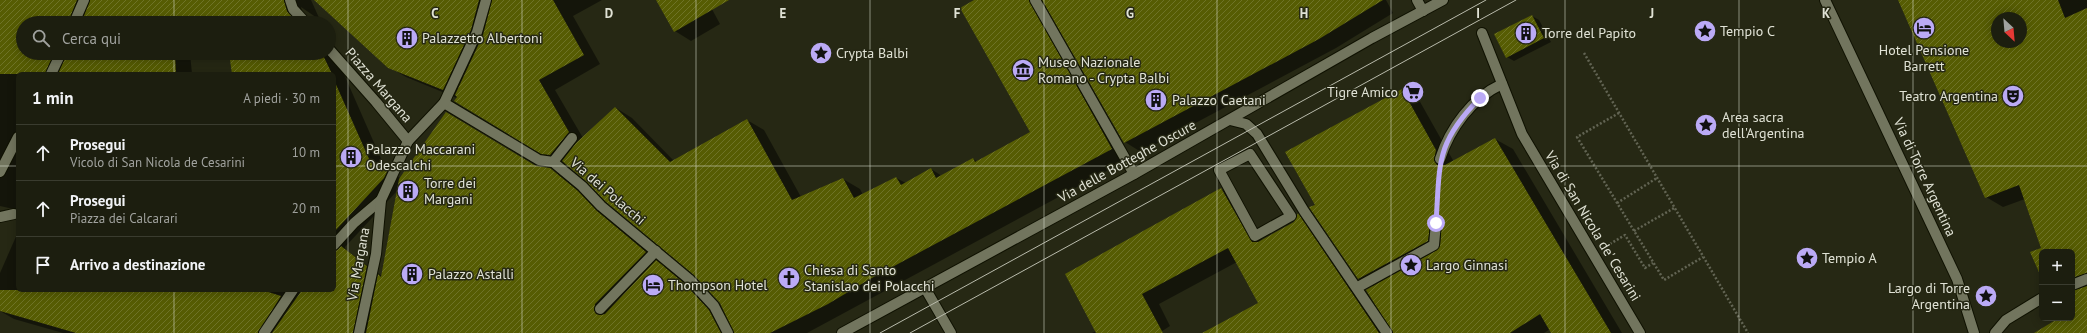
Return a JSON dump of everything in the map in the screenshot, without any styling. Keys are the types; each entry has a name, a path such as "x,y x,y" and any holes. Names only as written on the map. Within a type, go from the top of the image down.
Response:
{"street":[{"path":"77,16 84,0"},
{"path":"290,0 293,9 300,16"},
{"name":"Piazza Margana","path":"382,200 408,141 444,103 477,32 486,0"},
{"path":"1035,0 1134,174"},
{"path":"1418,0 1423,11"},
{"name":"Via delle Botteghe Oscure","path":"842,333 1134,174 1443,0"},
{"name":"Via di Torre Argentina","path":"1825,0 1957,279 1974,333"},
{"name":"Via di San Nicola de' Cesarini","path":"1482,33 1522,134 1640,333"},
{"name":"Piazza Margana","path":"336,57 408,141"},
{"path":"52,72 58,60"},
{"path":"1440,159 1444,145 1465,114 1480,98 1502,84"},
{"name":"Via dei Polacchi","path":"444,103 539,160 553,162 582,186 601,206 689,279 714,306 728,333"},
{"path":"1230,120 1246,124 1257,134 1304,211 1358,287 1387,333"},
{"path":"553,162 572,138"},
{"path":"0,172 16,141"},
{"path":"1250,154 1291,216 1254,236 1229,187 1219,170 1250,154"},
{"path":"336,243 354,223 382,200"},
{"name":"Via Margana","path":"359,333 376,254 382,200"},
{"path":"0,217 14,214"},
{"path":"1358,287 1434,245 1436,223"},
{"path":"600,309 656,251"},
{"path":"2075,284 2087,279"},
{"path":"925,288 950,332"},
{"path":"264,333 292,292"},
{"path":"1995,333 2006,320 2039,300"}],"path":[{"path":"1584,53 1748,333"},
{"path":"1619,113 1577,137 1664,280 1703,257"},
{"path":"1436,223 1440,159"},
{"path":"1617,203 1657,178"},
{"path":"1634,231 1674,208"},
{"path":"1625,235 1645,268 1653,263"}],"building":[{"path":"0,0 77,0 71,16 16,16 16,60 51,60 46,72 16,72 16,74 0,74"},
{"path":"90,0 284,0 287,11 291,16 84,16"},
{"path":"314,0 479,0 471,30 443,90 388,68 336,20 336,16 331,16"},
{"path":"492,0 553,0 584,55 539,80 569,132 550,155 541,154 454,101 457,97 455,95 483,35"},
{"path":"656,0 729,0 674,32"},
{"path":"974,0 1029,0 1112,149 870,279 828,304 770,333 734,333 720,303 694,275 605,201 586,181 562,161 576,143 615,107 670,162 747,119 792,200 843,178 854,198 896,177 901,185 931,168 936,178 973,158 975,162 1030,132 960,8"},
{"name":"Palazzo Caetani","path":"1042,0 1383,0 1319,39 1124,143"},
{"name":"Teatro Argentina","path":"1898,0 2058,0 2065,18 2087,8 2087,273 2075,277 2075,249 2039,249 2039,272 2030,252 2041,248 2019,185 1985,198"},
{"name":"Torre del Papito","path":"1532,15 1544,38 1506,58 1494,34"},
{"path":"64,60 175,60 176,72 59,72"},
{"path":"230,60 325,60 331,72 232,72"},
{"name":"Palazzo Maccarani Odescalchi","path":"336,84 370,161 388,170 384,178 336,230"},
{"path":"1402,89 1436,150 1434,160 1437,165 1445,165 1495,138 1611,333 1551,333 1540,314 1510,333 1393,333 1366,290 1437,250 1440,246 1442,220 1436,217 1431,220 1428,241 1358,279 1309,207 1315,205 1285,152"},
{"path":"446,112 536,166 550,168 578,191 597,211 646,252 595,304 594,310 596,314 605,314 656,260 685,284 709,310 721,333 366,333 378,274 381,277 399,179"},
{"path":"1221,188 1252,242 1258,242 1294,222 1298,213 1379,333 1202,333 1258,303 1228,248 1142,294 1163,333 1096,333 1065,274"},
{"path":"341,246 367,266 353,333 272,333 301,292 336,292 336,250"},
{"path":"2087,286 2087,333 2034,333 2054,321 2075,321 2075,290"},
{"path":"0,290 16,290 16,292 268,292 281,296 258,333 76,333 0,311"}],"tram line":[{"path":"880,333 1486,0"},
{"path":"910,333 1516,0"}],"place":[{"name":"Hotel Pensione Barrett","path":"1924,28"},
{"name":"Tempio C","path":"1705,31"},
{"name":"Torre del Papito","path":"1526,33"},
{"name":"Palazzetto Albertoni","path":"407,38"},
{"name":"Crypta Balbi","path":"821,53"},
{"name":"Museo Nazionale Romano - Crypta Balbi","path":"1023,70"},
{"name":"Tigre Amico","path":"1413,92"},
{"name":"Teatro Argentina","path":"2013,96"},
{"name":"Palazzo Caetani","path":"1156,100"},
{"name":"Area sacra dell'Argentina","path":"1706,125"},
{"name":"Palazzo Maccarani Odescalchi","path":"351,157"},
{"name":"Torre dei Margani","path":"408,191"},
{"name":"Tempio A","path":"1807,258"},
{"name":"Largo Ginnasi","path":"1411,265"},
{"name":"Palazzo Astalli","path":"412,274"},
{"name":"Chiesa di Santo Stanislao dei Polacchi","path":"789,278"},
{"name":"Thompson Hotel","path":"653,285"},
{"name":"Largo di Torre Argentina","path":"1986,296"}],"route":[{"path":"1436,223 1440,159 1444,145 1452,131 1465,114 1480,98"}]}
